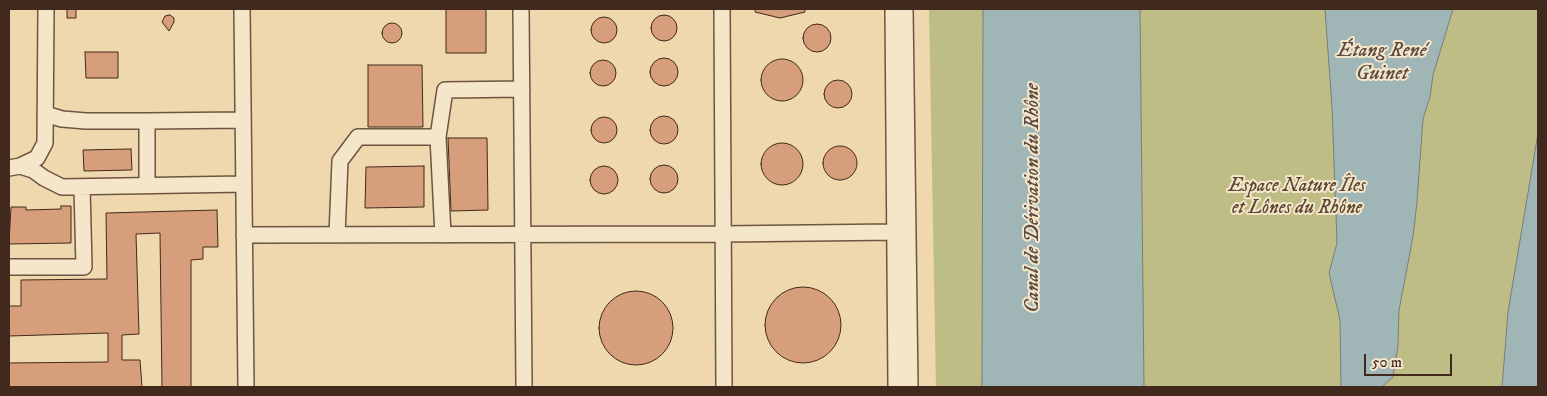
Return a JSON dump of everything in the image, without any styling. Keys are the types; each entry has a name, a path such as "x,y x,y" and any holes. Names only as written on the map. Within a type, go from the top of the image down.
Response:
{"street":[{"path":"46,9 45,143 51,181"},
{"path":"242,9 246,387"},
{"path":"522,9 524,387"},
{"path":"722,9 724,387"},
{"path":"893,9 896,387"},
{"path":"905,9 910,387"},
{"path":"443,235 438,137 445,90 522,89"},
{"path":"45,114 62,119 86,121 243,120"},
{"path":"147,121 148,185"},
{"path":"337,236 340,161 358,137 438,137"},
{"path":"14,167 37,158 45,143"},
{"path":"14,167 33,170 62,187 244,184"},
{"path":"9,267 84,267 82,187"},
{"path":"244,235 895,232"}],"green space":[{"path":"929,9 983,9 982,387 936,387"},
{"name":"Espace Nature Îles et Lônes du Rhône","path":"1054,9 1538,9 1538,387 1057,387"}],"water":[{"name":"Canal de Dérivation du Rhône","path":"983,9 1140,9 1144,387 982,387"},
{"name":"Étang René Guinet","path":"1325,9 1453,9 1433,75 1430,97 1423,119 1417,202 1413,237 1399,310 1398,346 1393,377 1382,387 1341,387 1340,320 1329,273 1337,243 1332,108"},
{"path":"1538,133 1538,387 1502,387 1508,312"}],"building":[{"path":"67,9 76,9 76,18 67,18"},
{"path":"446,9 486,9 486,53 446,53"},
{"path":"755,9 805,9 805,12 780,18 755,12"},
{"path":"170,15 174,18 174,22 169,31 162,22 165,16"},
{"path":"664,15 674,18 677,28 674,38 664,41 654,38 651,28 654,18"},
{"path":"604,17 613,21 617,30 613,39 604,43 595,39 591,30 595,21"},
{"path":"392,23 399,26 402,33 399,40 392,43 385,40 382,33 385,26"},
{"path":"817,24 827,28 831,38 827,48 817,52 807,48 803,38 807,28"},
{"path":"85,52 118,52 118,78 86,78"},
{"path":"664,58 674,62 678,72 674,82 664,86 654,82 650,72 654,62"},
{"path":"782,59 797,65 803,80 797,95 782,101 767,95 761,80 767,65"},
{"path":"603,60 612,64 616,73 612,82 603,86 594,82 590,73 594,64"},
{"path":"368,65 422,65 423,127 368,127"},
{"path":"838,80 848,84 852,94 848,104 838,108 828,104 824,94 828,84"},
{"path":"664,116 674,120 678,130 674,140 664,144 654,140 650,130 654,120"},
{"path":"604,117 614,120 617,130 614,140 604,143 594,140 591,130 594,120"},
{"path":"448,138 487,138 488,210 451,211"},
{"path":"782,143 797,149 803,164 797,179 782,185 767,179 761,164 767,149"},
{"path":"840,146 852,151 857,163 852,175 840,180 828,175 823,163 828,151"},
{"path":"131,149 132,170 84,171 83,150"},
{"path":"664,165 674,169 678,179 674,189 664,193 654,189 650,179 654,169"},
{"path":"424,166 424,207 365,208 366,167"},
{"path":"604,166 614,170 618,180 614,190 604,194 594,190 590,180 594,170"},
{"path":"61,206 71,206 71,243 9,244 11,207 26,207 26,210 61,209"},
{"path":"217,210 218,247 203,247 203,259 191,260 191,387 162,387 160,233 136,234 139,334 122,335 122,360 140,360 142,387 9,387 9,363 108,362 108,333 9,336 9,306 21,306 21,280 107,279 106,213"},
{"path":"803,287 817,290 830,298 838,311 841,325 838,339 830,352 817,360 803,363 789,360 776,352 768,339 765,325 768,311 776,298 789,290"},
{"path":"636,291 657,297 667,307 673,328 667,349 657,359 636,365 615,359 605,349 599,328 605,307 615,297"}]}
